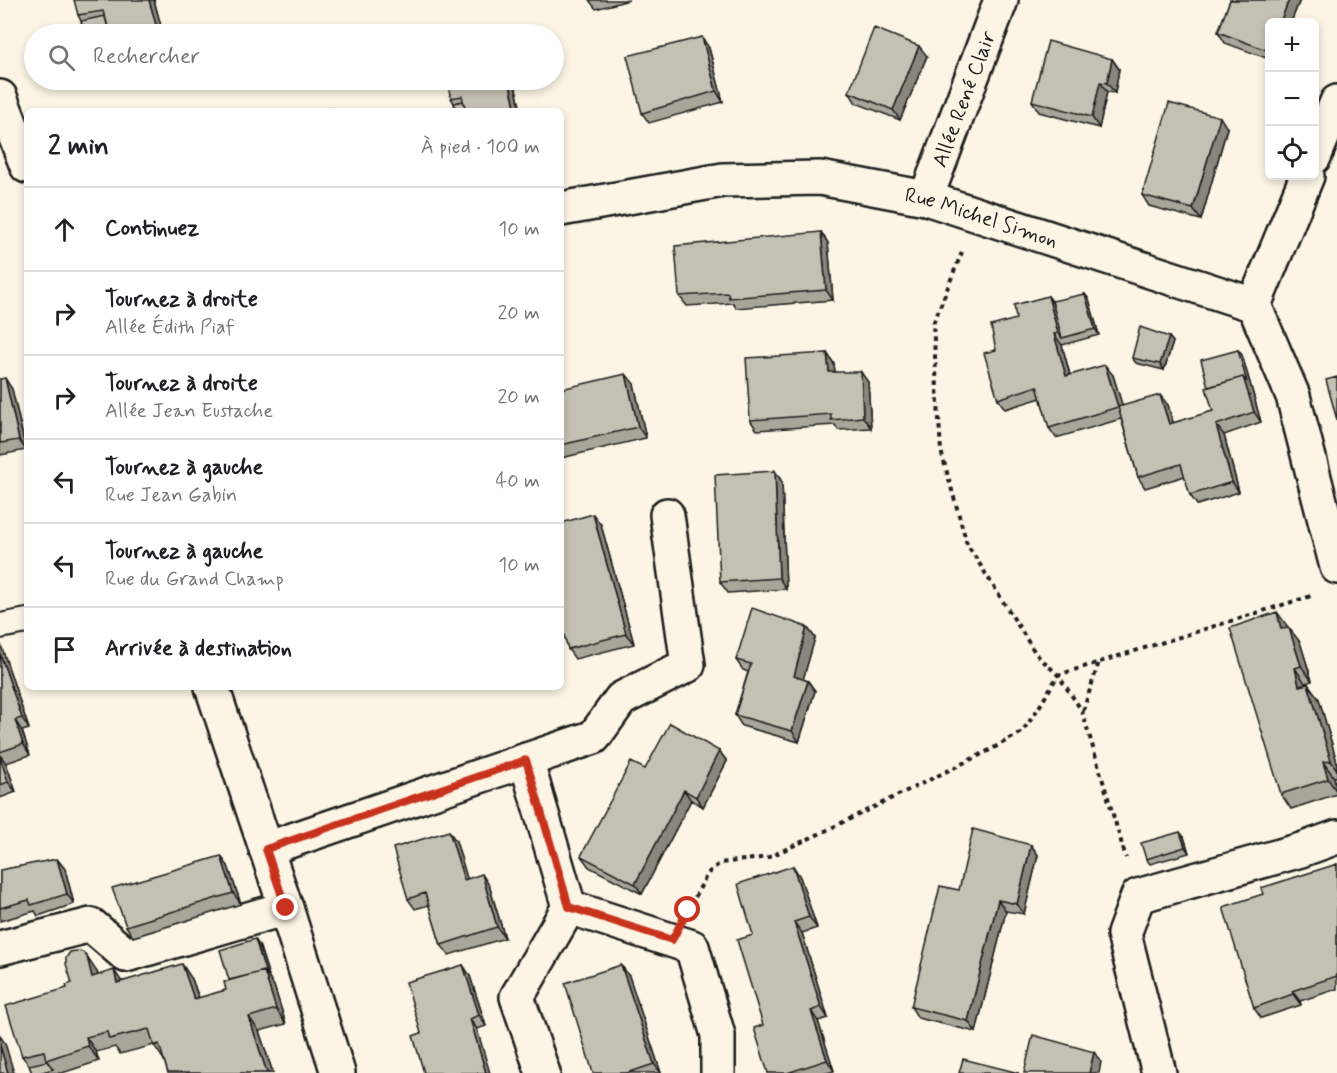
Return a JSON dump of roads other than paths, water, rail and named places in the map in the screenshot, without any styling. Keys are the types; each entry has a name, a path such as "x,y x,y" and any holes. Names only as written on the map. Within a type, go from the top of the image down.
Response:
{"street":[{"name":"Allée René Clair","path":"926,198 1001,0"},
{"path":"0,97 24,158"},
{"path":"1319,145 1337,102"},
{"name":"Rue Michel Simon","path":"564,208 723,180 820,178 926,198 1254,305"},
{"path":"1305,180 1254,305 1293,396 1337,567"},
{"path":"266,849 594,737 621,699 688,665 667,515"},
{"path":"213,690 338,1073"},
{"path":"526,760 569,907 518,997 543,1073"},
{"path":"1159,1073 1124,934 1138,896 1301,850 1337,837"},
{"path":"569,907 692,947 718,1035 718,1073"},
{"path":"0,948 91,925 126,955 286,908"}],"lane":[{"path":"0,626 24,622"}]}
